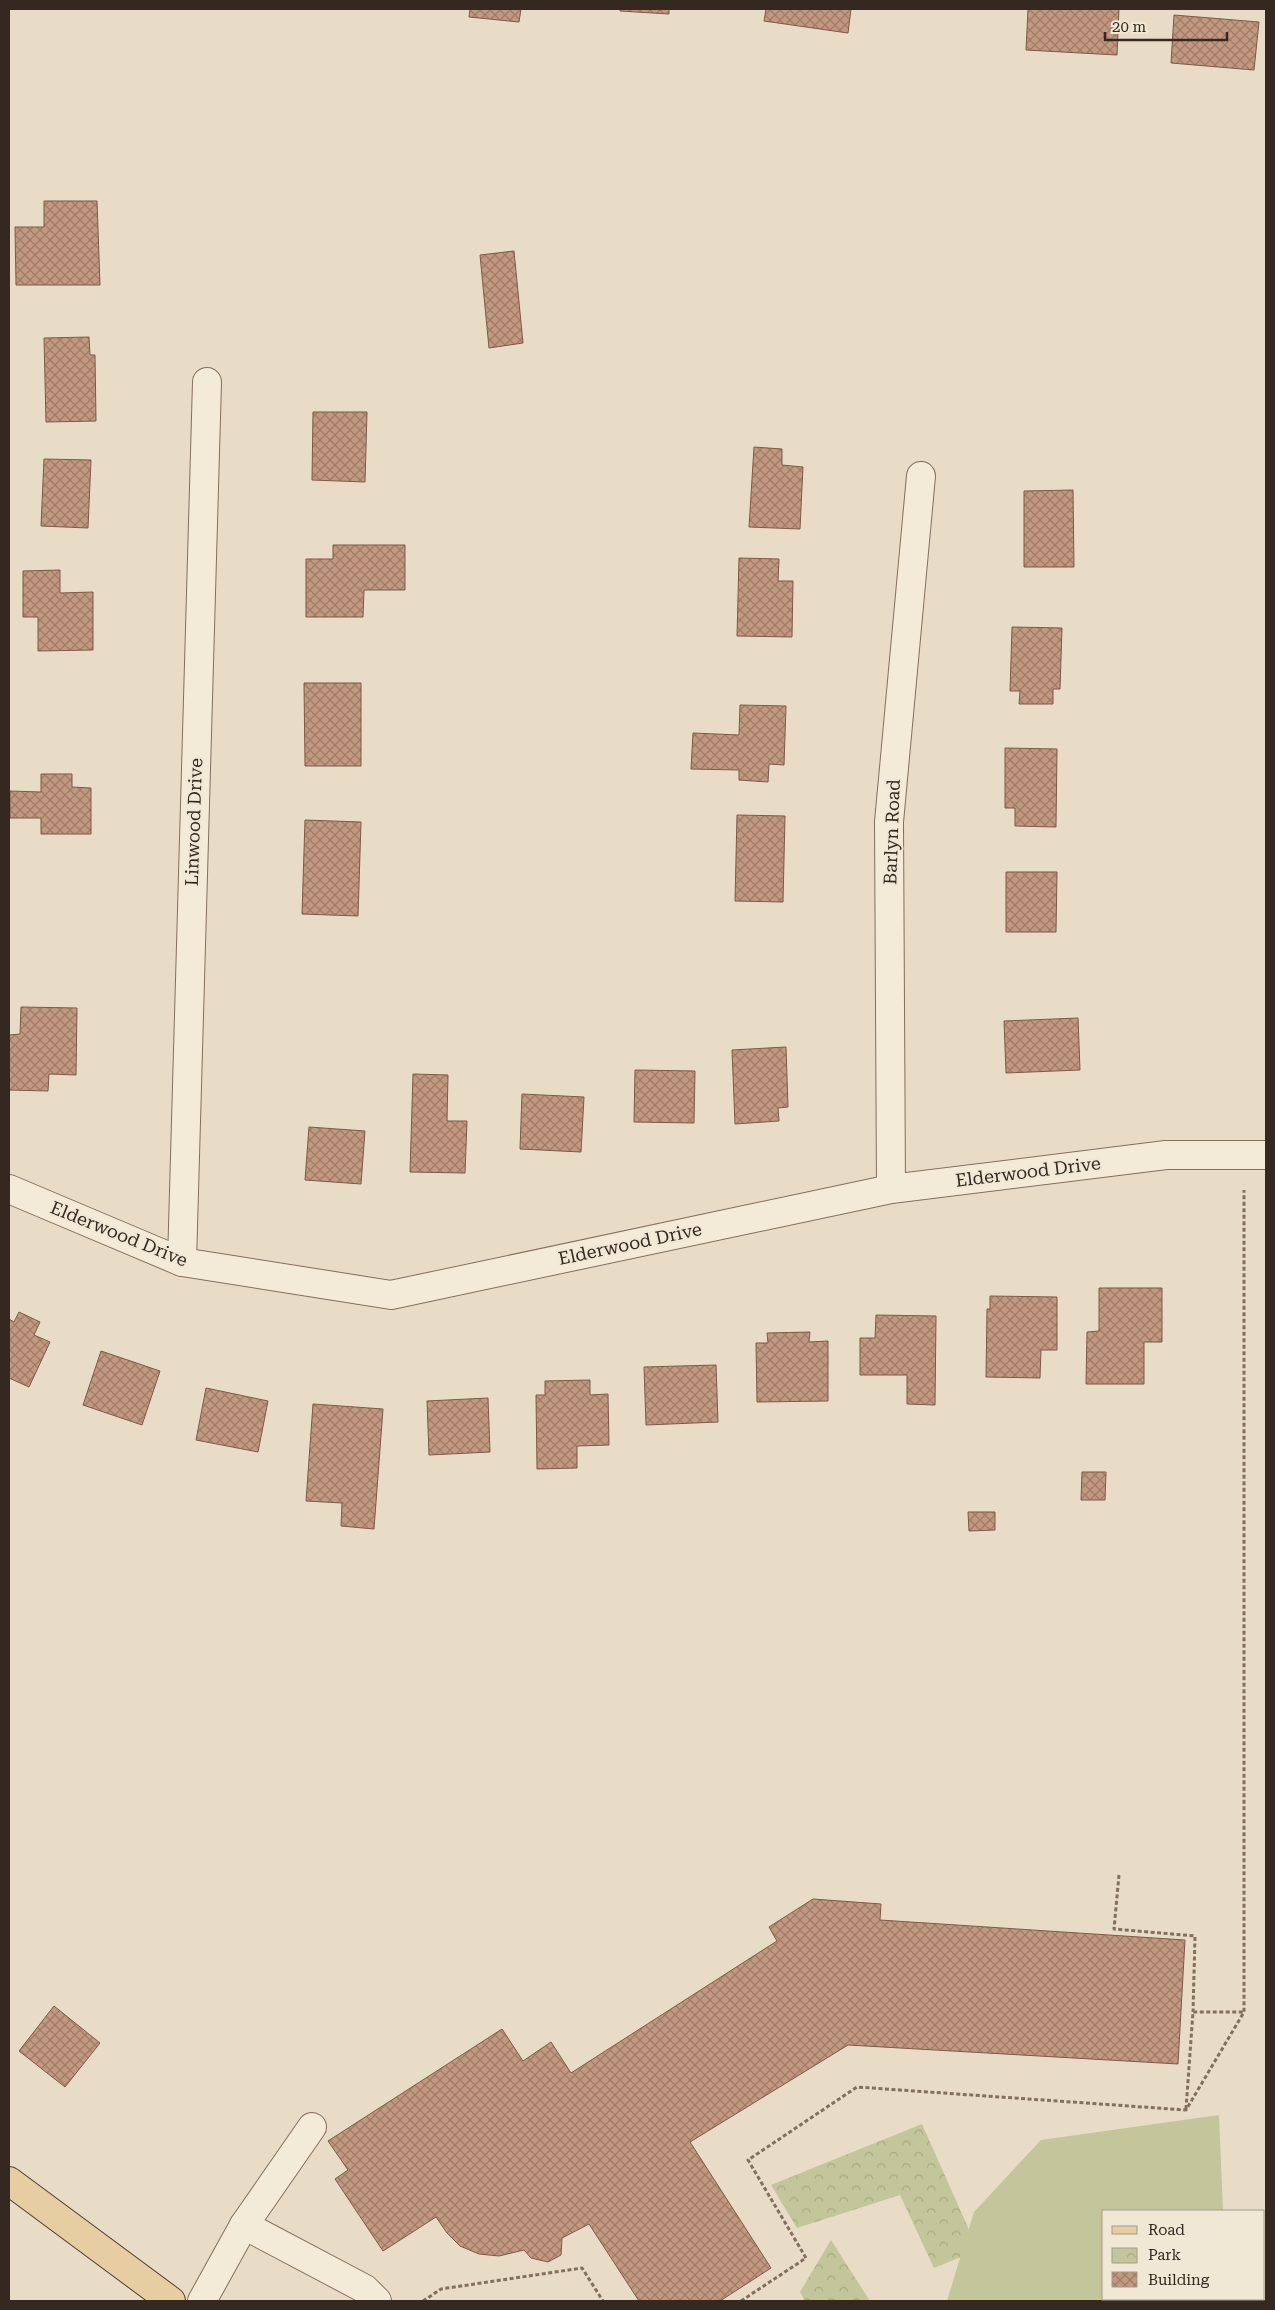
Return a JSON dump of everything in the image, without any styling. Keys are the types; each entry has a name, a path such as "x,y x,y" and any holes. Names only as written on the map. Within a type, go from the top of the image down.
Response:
{"main road":[{"path":"9,2181 171,2301"}],"street":[{"name":"Linwood Drive","path":"182,1262 207,382"},
{"name":"Barlyn Road","path":"891,1189 889,822 921,476"},
{"name":"Elderwood Drive","path":"9,1189 182,1262 391,1296 891,1189 1166,1155 1255,1155"},
{"path":"202,2301 244,2225 312,2127"},
{"path":"244,2225 365,2289 377,2301"}],"path":[{"path":"1186,2110 1244,2012 1255,1155"},
{"path":"1119,1875 1114,1929 1196,1936 1186,2110"},
{"path":"1193,2012 1244,2012"},
{"path":"741,2301 806,2258 748,2160 858,2088 1186,2110"},
{"path":"423,2301 441,2289 582,2268 602,2301"}],"green space":[{"path":"1219,2115 1223,2210 1102,2210 1102,2300 1227,2301 947,2301 974,2212 1041,2140"},
{"path":"922,2124 978,2250 934,2268 900,2195 797,2228 771,2185"},
{"path":"831,2240 870,2301 805,2301 800,2292"}],"building":[{"path":"470,9 521,9 519,22 469,17"},
{"path":"620,9 669,9 669,14 620,11"},
{"path":"766,9 851,9 848,33 764,21"},
{"path":"1028,9 1119,9 1117,55 1026,50"},
{"path":"1174,15 1259,22 1254,70 1171,63"},
{"path":"44,201 97,201 100,285 16,285 15,227 44,227"},
{"path":"514,251 523,343 489,348 480,255"},
{"path":"89,337 90,355 95,355 96,421 46,422 44,338"},
{"path":"313,412 367,412 365,482 312,480"},
{"path":"754,447 782,449 782,465 803,467 800,529 749,527"},
{"path":"44,459 91,460 88,528 41,526"},
{"path":"1073,490 1074,567 1024,567 1024,491"},
{"path":"333,545 405,545 405,590 364,590 363,617 306,617 306,559 333,559"},
{"path":"739,558 779,559 778,581 793,581 792,637 737,636"},
{"path":"60,570 60,593 93,592 93,650 38,651 38,617 23,617 23,571"},
{"path":"1012,627 1062,628 1060,689 1053,689 1053,704 1019,704 1020,691 1010,691"},
{"path":"304,683 361,683 361,766 305,766"},
{"path":"740,705 786,706 784,765 769,764 768,782 739,780 739,770 691,769 693,733 739,735"},
{"path":"1005,748 1057,749 1056,827 1015,826 1015,808 1005,808"},
{"path":"41,774 72,774 72,787 91,788 91,834 41,834 41,818 10,818 10,791 41,792"},
{"path":"737,815 785,816 783,902 735,901"},
{"path":"305,820 361,822 358,916 302,914"},
{"path":"1006,872 1057,872 1056,932 1006,932"},
{"path":"21,1007 77,1008 76,1075 49,1074 48,1091 9,1090 9,1035 20,1034"},
{"path":"1078,1018 1080,1070 1006,1073 1004,1021"},
{"path":"786,1047 788,1107 778,1108 779,1121 735,1124 732,1050"},
{"path":"635,1070 695,1071 694,1123 634,1122"},
{"path":"413,1074 448,1075 447,1121 467,1121 465,1173 410,1172"},
{"path":"522,1094 584,1097 581,1152 520,1149"},
{"path":"309,1127 365,1131 361,1184 305,1180"},
{"path":"1099,1288 1162,1288 1162,1342 1144,1342 1144,1384 1086,1384 1087,1332 1099,1331"},
{"path":"990,1296 1057,1297 1057,1350 1041,1350 1040,1378 986,1377 987,1309 990,1309"},
{"path":"19,1312 40,1322 34,1335 50,1342 29,1387 9,1378 9,1319 14,1322"},
{"path":"876,1315 936,1316 935,1405 907,1404 907,1375 860,1375 860,1338 875,1338"},
{"path":"810,1332 809,1342 828,1341 828,1401 757,1402 756,1343 768,1343 767,1333"},
{"path":"101,1351 160,1371 142,1425 83,1405"},
{"path":"716,1365 718,1422 646,1425 644,1367"},
{"path":"590,1380 590,1395 608,1394 609,1445 577,1446 577,1468 537,1469 536,1395 545,1395 545,1381"},
{"path":"206,1388 268,1401 258,1452 196,1440"},
{"path":"488,1398 490,1452 429,1455 427,1401"},
{"path":"313,1404 383,1409 374,1529 341,1526 342,1503 306,1501"},
{"path":"1082,1472 1106,1472 1105,1500 1081,1500"},
{"path":"968,1512 995,1512 995,1530 969,1531"},
{"path":"813,1899 881,1904 880,1920 1185,1940 1178,2064 848,2045 690,2142 771,2268 720,2301 639,2301 589,2224 562,2238 561,2255 548,2262 531,2258 524,2250 499,2256 479,2254 460,2246 447,2233 436,2217 383,2251 335,2179 348,2170 328,2141 502,2029 523,2061 551,2042 571,2073 777,1941 769,1927"},
{"path":"54,2006 100,2043 65,2087 19,2051"}]}
